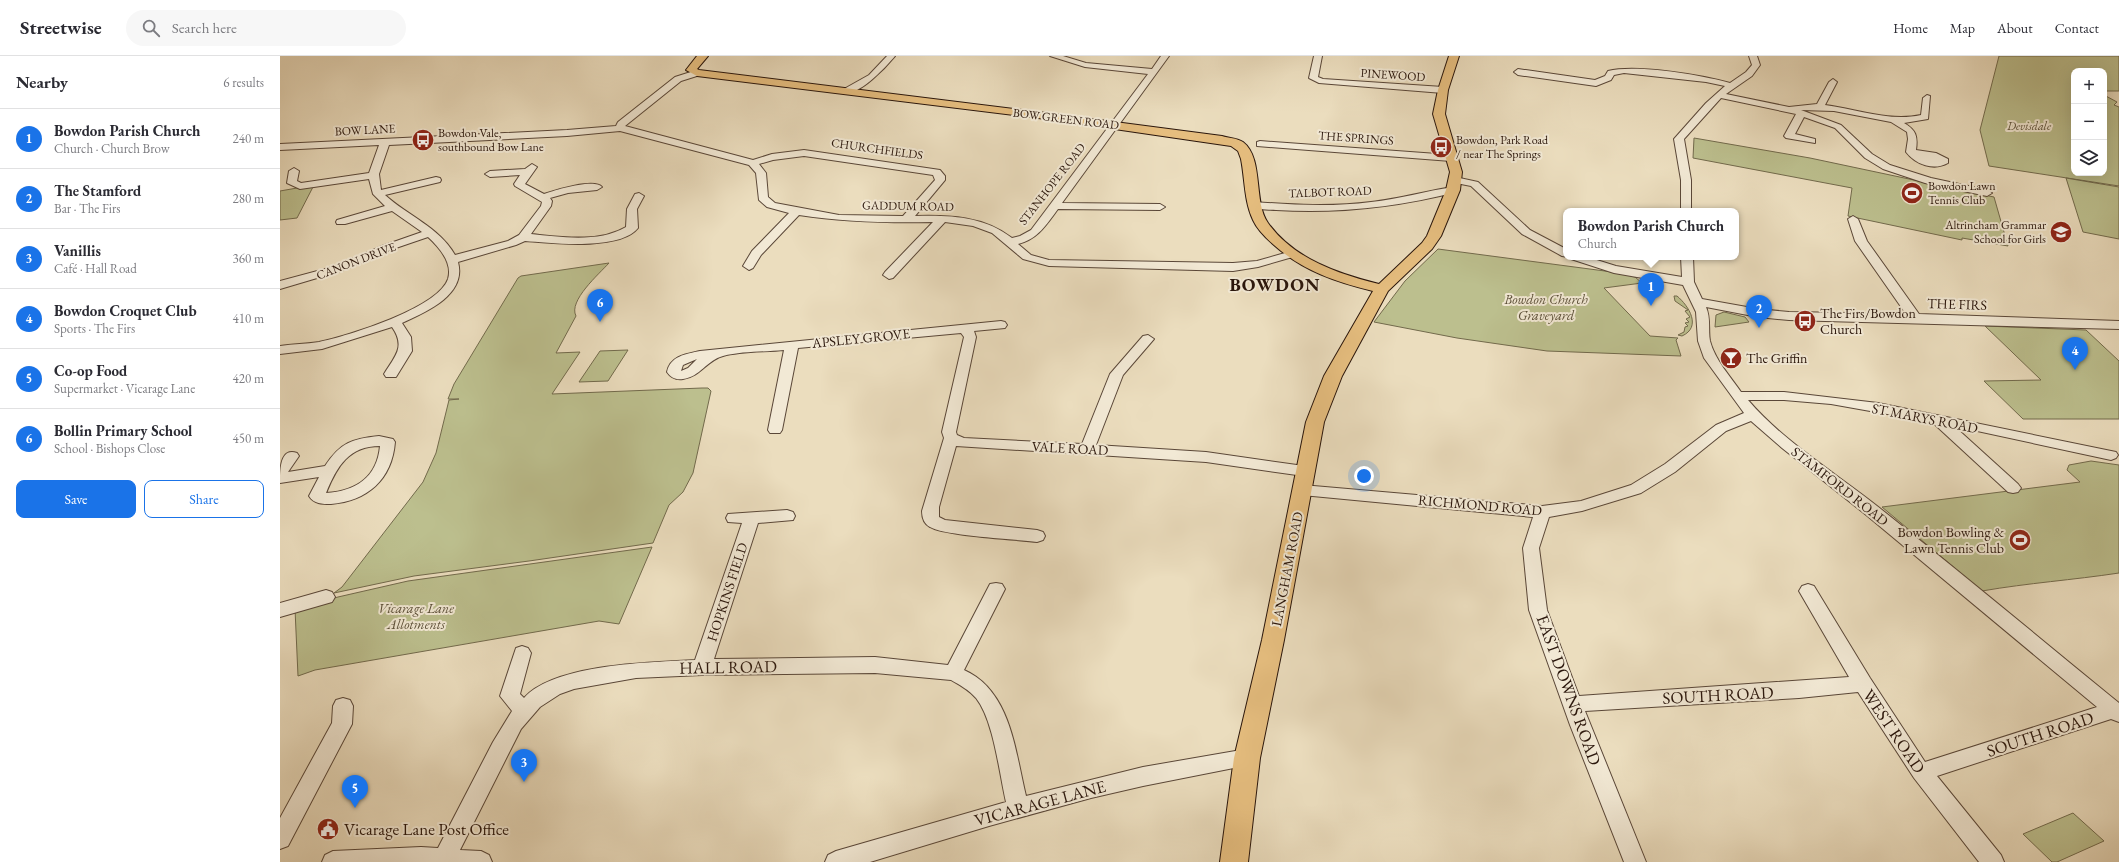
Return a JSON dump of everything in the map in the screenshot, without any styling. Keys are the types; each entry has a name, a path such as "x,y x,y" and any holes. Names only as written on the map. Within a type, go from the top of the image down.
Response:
{"main road":[{"path":"697,73 691,70 703,56"},
{"path":"1454,56 1443,90 1439,114 1456,172 1454,185"},
{"name":"BOW GREEN ROAD","path":"697,73 1116,126 1238,144 1242,148 1250,171 1255,205 1260,220 1272,235 1292,254 1313,268 1326,274 1382,289"},
{"name":"LANGHAM ROAD","path":"1234,862 1247,758 1315,422 1334,376 1382,289 1428,246 1434,236 1454,185"}],"street":[{"path":"847,91 872,77 891,56"},
{"path":"1054,56 1085,64 1154,72"},
{"name":"STANHOPE ROAD","path":"1010,242 1024,239 1034,232 1116,126 1144,83 1166,56"},
{"path":"1318,56 1313,78 1318,80"},
{"path":"1686,208 1686,180 1679,139 1730,85 1751,74 1756,65 1753,56"},
{"path":"1518,72 1596,83 1608,78 1611,72 1624,71 1706,79 1730,85"},
{"path":"697,73 678,79 621,124 620,128 753,163"},
{"path":"1304,87 1318,80"},
{"name":"PINEWOOD","path":"1318,80 1345,84 1443,90"},
{"path":"1820,106 1833,82"},
{"path":"1719,95 1787,110 1841,128 1850,135 1861,151 1883,166 1901,173 1987,193"},
{"path":"1787,110 1805,105 1820,106 1891,119 1907,120 1925,116 1927,98"},
{"path":"1801,114 1788,136 1812,140"},
{"path":"1891,119 1911,131 1913,139 1911,152"},
{"name":"BOW LANE","path":"280,148 567,133 620,128"},
{"path":"280,350 327,344 394,322 435,300 447,290 453,281 455,274 451,260 443,246 422,226 393,207 378,194 374,175 384,142"},
{"name":"THE SPRINGS","path":"1260,144 1451,158"},
{"name":"CHURCHFIELDS","path":"753,163 772,157 804,153 936,172 940,176 940,180 905,220"},
{"name":"GADDUM ROAD","path":"753,163 761,172 762,198 771,205 796,212 839,218 905,220 942,218 986,226 996,231 1027,257 1048,263 1233,267 1258,264 1292,254"},
{"path":"490,174 529,169 519,184 527,191 544,196 567,190 597,187"},
{"path":"294,171 292,183 300,186 374,175"},
{"path":"378,194 436,180"},
{"name":"TALBOT ROAD","path":"1255,205 1341,208 1386,203 1454,185 1474,184 1526,232 1563,252"},
{"path":"523,237 546,206 547,200 544,196"},
{"path":"451,260 499,248 523,237 575,240 608,239 622,235 632,228 632,209 639,196"},
{"path":"1054,206 1160,207"},
{"path":"341,222 393,207"},
{"path":"749,266 756,253 796,212"},
{"path":"889,275 942,218"},
{"path":"1853,219 1861,240 1915,318"},
{"name":"CANON DRIVE","path":"280,285 340,268 386,248 430,233"},
{"path":"1585,260 1614,269 1688,282 1687,260"},
{"name":"STAMFORD ROAD","path":"1688,282 1699,302 1704,323 1704,342 1711,358 1737,396 1753,415 1787,445 1871,510 2116,712"},
{"name":"THE FIRS","path":"1699,302 1758,313 1789,316 1915,318 2119,325"},
{"path":"391,374 405,351 405,336 394,322"},
{"name":"APSLEY GROVE","path":"721,352 1001,325"},
{"path":"964,329 969,332 970,337 949,432 951,438 930,507 929,514 931,521 936,525 1037,536"},
{"path":"1087,449 1116,374 1148,339"},
{"path":"775,430 792,345"},
{"name":"ST MARYS ROAD","path":"1737,396 1779,397 1839,402 1937,418 2111,455"},
{"name":"RICHMOND ROAD","path":"1303,480 1542,512 1582,506 1636,489 1670,468 1721,428 1753,415"},
{"path":"1937,418 2013,488"},
{"name":"VALE ROAD","path":"951,438 961,443 1206,457 1303,480"},
{"path":"280,478 330,470 345,451 354,445 388,442 388,451 379,471 357,493 322,499 318,496 330,470"},
{"path":"280,471 292,456"},
{"path":"1966,461 1982,460"},
{"name":"EAST DOWNS ROAD","path":"1542,512 1531,548 1538,610 1572,704 1635,862"},
{"path":"734,518 787,516"},
{"name":"HOPKINS FIELD","path":"702,667 752,517"},
{"path":"953,673 996,589"},
{"name":"WEST ROAD","path":"1808,591 1863,684 1921,772 1993,862"},
{"path":"280,610 326,597"},
{"path":"522,653 510,696 523,710"},
{"name":"HALL ROAD","path":"442,860 500,748 523,710 543,694 573,681 636,670 702,667 875,665 953,673 968,680 982,692 996,715 1018,808"},
{"name":"SOUTH ROAD","path":"1572,704 1799,690 1863,684"},
{"path":"280,839 342,724 343,706"},
{"name":"SOUTH ROAD","path":"1921,772 2116,712"},
{"name":"VICARAGE LANE","path":"836,862 1018,808 1142,776 1192,766 1247,758"},
{"path":"333,862 421,857 442,860 481,862"}],"green space":[{"name":"Devisdale","path":"1999,56 2119,56 2119,91 2107,91 2107,68 2071,68 2071,176 2107,176 2107,97 2117,102 2114,105 2119,107 2119,186 1989,166 1980,130"},
{"name":"Bowdon Lawn Tennis Club","path":"1694,138 1810,158 1994,197 2008,246 1962,238 1962,240 1848,216 1852,188 1693,158"},
{"path":"2066,178 2119,187 2119,239 2083,232"},
{"path":"314,185 297,218 280,220 280,191"},
{"name":"Bowdon Church Graveyard","path":"1438,249 1620,273 1635,277 1642,283 1604,288 1650,336 1678,338 1676,340 1681,356 1547,351 1457,338 1374,322 1405,281"},
{"path":"609,263 586,288 576,303 576,316 556,353 580,352 552,394 702,388 708,388 711,391 693,473 683,492 669,505 653,543 414,576 334,593 342,587 423,482 436,453 449,400 459,399 448,399 454,384 518,278 521,276"},
{"path":"1674,296 1677,296 1686,305 1692,316 1691,327 1688,332 1682,336 1678,335 1684,332 1685,327 1688,326 1685,323 1689,322 1686,319 1690,317 1685,311 1688,310 1675,301"},
{"path":"1724,312 1745,317 1749,322 1715,327 1716,315"},
{"path":"1985,326 2086,330 2119,361 2119,419 2023,419 1984,381 2041,380"},
{"path":"628,350 608,381 579,382 600,351"},
{"name":"Bowdon Bowling & Lawn Tennis Club","path":"2091,461 2119,465 2119,573 1982,591 1882,507 2080,482 2067,470 2069,465"},
{"name":"Vicarage Lane Allotments","path":"652,547 619,624 599,621 315,670 298,676 295,609 338,597 408,581"},
{"path":"2073,813 2104,841 2057,862 2052,862 2023,834"}],"place":[{"name":"Bowdon Vale, southbound Bow Lane","path":"423,140"},
{"name":"Bowdon, Park Road / near The Springs","path":"1441,147"},
{"name":"Bowdon Lawn Tennis Club","path":"1912,193"},
{"name":"Altrincham Grammar School for Girls","path":"2061,232"},
{"name":"Bowdon Parish Church","path":"1651,306"},
{"name":"The Firs/Bowdon Church","path":"1805,321"},
{"name":"Bollin Primary School","path":"600,322"},
{"name":"The Stamford","path":"1759,328"},
{"name":"The Griffin","path":"1731,358"},
{"name":"Bowdon Croquet Club","path":"2075,370"},
{"name":"Bowdon Bowling & Lawn Tennis Club","path":"2020,540"},
{"name":"Vanillis","path":"524,782"},
{"name":"Co-op Food","path":"355,808"},
{"name":"Vicarage Lane Post Office","path":"328,829"}],"district":[{"name":"BOWDON","path":"1275,285"}]}
